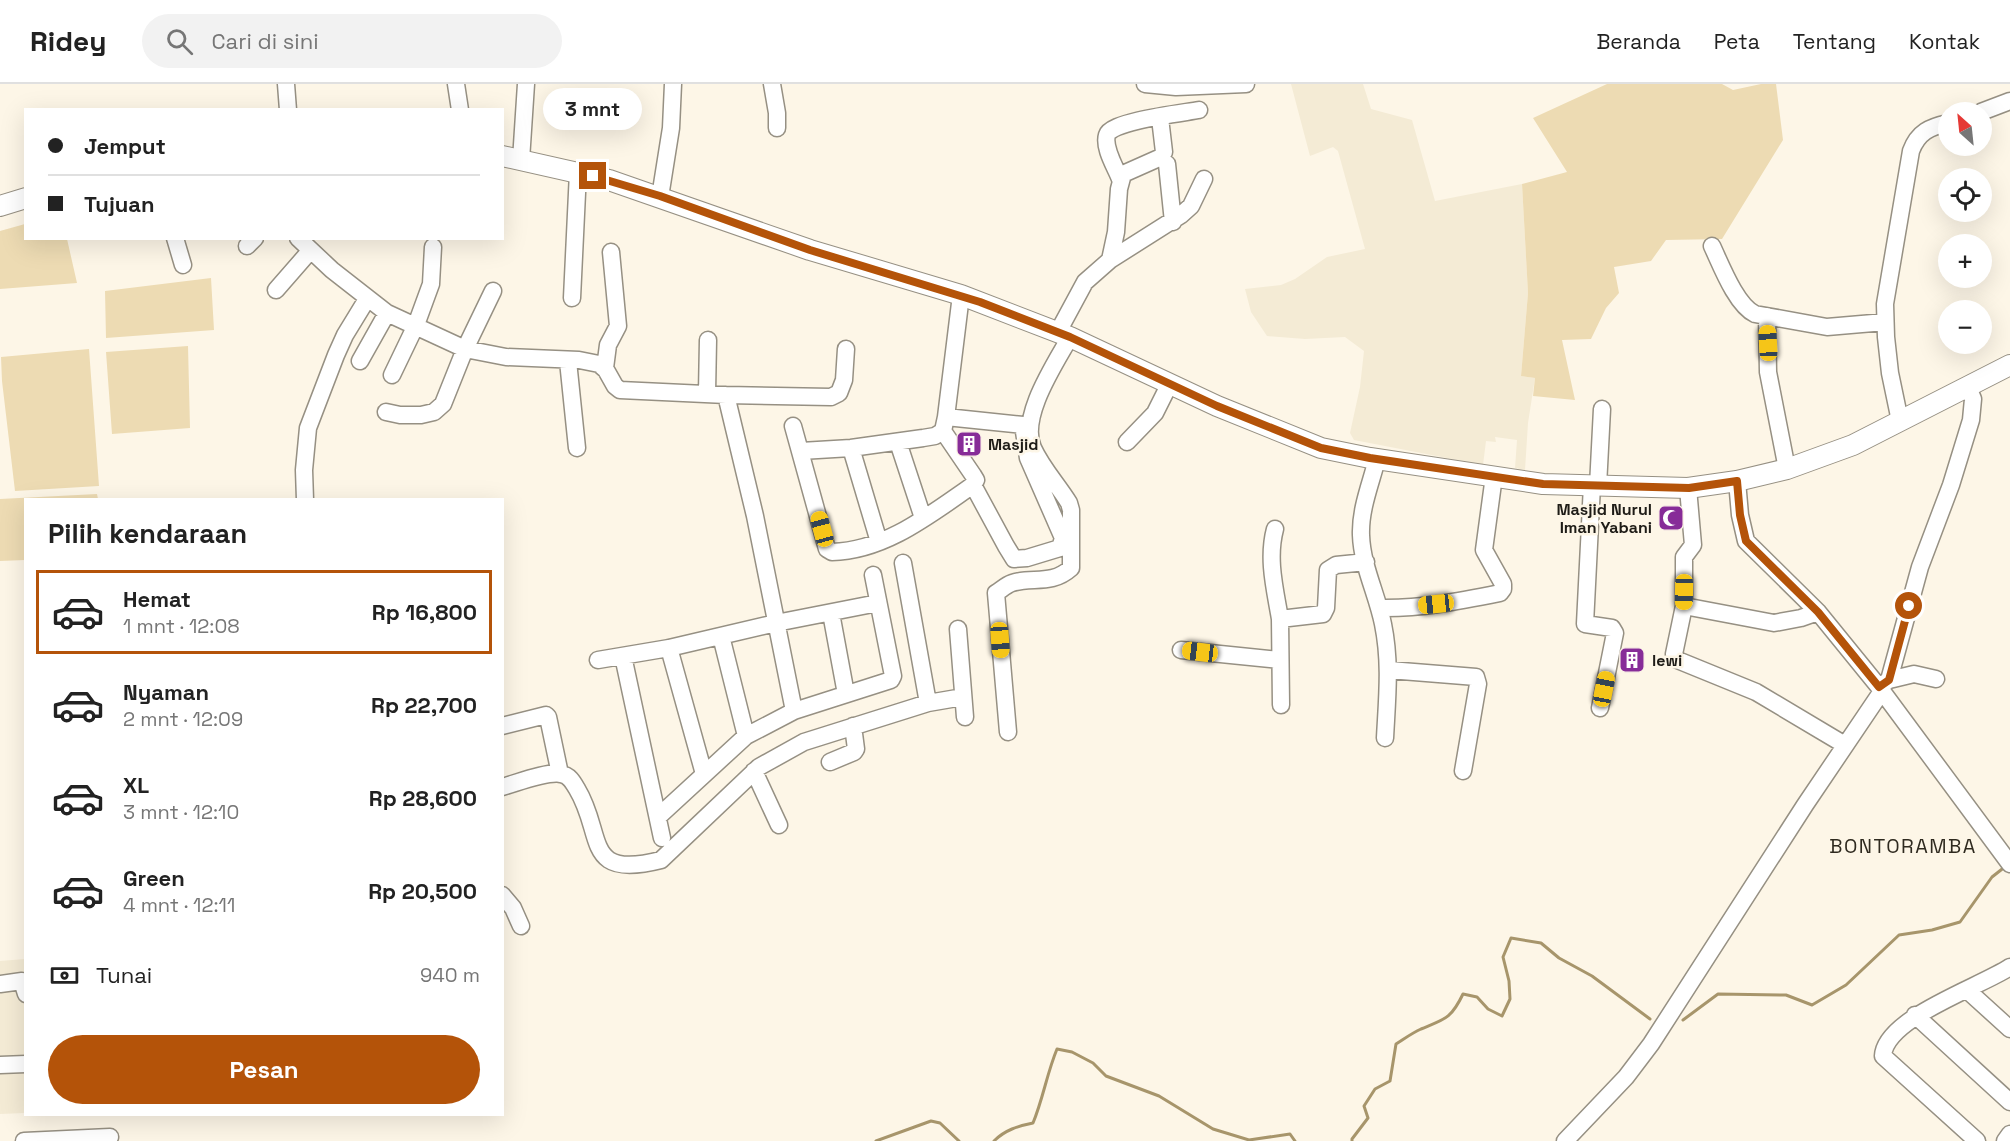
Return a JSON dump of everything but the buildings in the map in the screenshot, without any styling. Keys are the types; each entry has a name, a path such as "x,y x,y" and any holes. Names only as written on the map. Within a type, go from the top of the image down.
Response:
{"main road":[{"path":"512,158 578,172 660,196 810,250 961,295 1064,334 1169,385 1321,448 1377,459 1543,484 1689,488 1737,481 1787,469 1853,445 2010,365"},
{"path":"0,206 24,199"}],"street":[{"path":"286,84 288,108"},
{"path":"456,84 460,108"},
{"path":"512,158 526,84"},
{"path":"660,196 671,128 673,84"},
{"path":"772,84 777,128"},
{"path":"1145,84 1176,87 1246,84"},
{"path":"1992,108 2010,101"},
{"path":"1120,179 1107,145 1107,135 1117,126 1126,122 1199,110"},
{"path":"1160,118 1163,158 1173,222"},
{"path":"1900,421 1890,373 1885,304 1911,151 1915,140 1925,130 1938,126"},
{"path":"1110,260 1116,232 1120,179 1123,174 1163,158"},
{"path":"572,298 578,172"},
{"path":"1008,732 996,593 1008,584 1054,578 1065,574 1071,568 1071,510 1032,446 1031,423 1036,402 1085,282 1110,260 1173,222 1191,206 1204,179"},
{"path":"177,240 183,265"},
{"path":"276,290 304,245 367,299 387,313 465,349 507,357 599,364 620,390 831,397 839,393 842,386 846,349"},
{"path":"1712,246 1746,308 1755,314 1827,327 1885,322"},
{"path":"392,375 416,325 431,284 433,247"},
{"path":"605,369 608,345 618,326 611,252"},
{"path":"386,412 421,415 440,408 448,397 465,349 493,291"},
{"path":"801,451 851,448 935,436 945,424 961,295"},
{"path":"305,498 304,470 308,428 340,345 367,299"},
{"path":"360,361 387,313"},
{"path":"1767,316 1768,372 1787,469"},
{"path":"708,340 708,393"},
{"path":"568,361 577,448"},
{"path":"1127,442 1155,413 1169,385"},
{"path":"1565,1141 1626,1077 1651,1044 1883,686 1920,567 1951,485 1971,420 1973,399 1968,387"},
{"path":"726,395 754,516 794,711"},
{"path":"1600,708 1615,633 1612,628 1585,624 1602,409"},
{"path":"945,424 1023,425 1028,458 1063,538 1060,548 1027,558 1014,559 974,485"},
{"path":"793,426 827,549 832,552 842,552 866,548 879,542 923,518 974,485 976,480 945,424"},
{"path":"898,442 923,518"},
{"path":"851,448 879,542"},
{"path":"1377,459 1362,518 1361,535 1379,608 1389,670 1385,738"},
{"path":"1379,608 1454,602 1500,593 1503,584 1484,550 1494,476"},
{"path":"1737,481 1740,515 1746,541 1810,615 1883,686 2009,863"},
{"path":"1689,488 1693,545 1684,558 1683,606 1675,658 1756,692 1845,745"},
{"path":"1275,529 1271,559 1280,619 1281,705"},
{"path":"1280,619 1323,614 1326,608 1328,570 1336,565 1366,562"},
{"path":"903,563 928,703"},
{"path":"659,816 746,736 794,711 887,682 893,676 873,575"},
{"path":"597,660 669,648 776,623 878,603"},
{"path":"1683,606 1766,622 1783,622 1810,615"},
{"path":"831,613 846,694"},
{"path":"958,629 965,717"},
{"path":"721,636 746,736"},
{"path":"669,648 704,774"},
{"path":"1181,650 1279,660"},
{"path":"623,656 662,838"},
{"path":"1389,670 1476,676 1478,684 1463,771"},
{"path":"1883,686 1914,674 1936,679"},
{"path":"504,786 549,775 560,774 571,779 584,800 597,847 604,858 622,865 646,864 661,860 759,767 804,742 928,703 963,697"},
{"path":"504,726 546,715 560,774"},
{"path":"830,762 856,749 853,726"},
{"path":"754,771 780,825"},
{"path":"504,897 513,908 521,926"},
{"path":"1977,1141 1883,1056 1884,1048 1901,1026 1915,1015 2010,968"},
{"path":"0,984 22,981 24,988"},
{"path":"1967,990 2010,1029"},
{"path":"1915,1015 2010,1102"},
{"path":"0,1065 24,1064"},
{"path":"24,1141 110,1133"},
{"path":"2005,1141 2010,1134"}],"shaded area":[{"path":"1291,84 1363,84 1371,109 1412,120 1435,201 1522,184 1528,293 1521,376 1535,378 1528,423 1525,470 1515,468 1517,440 1495,437 1496,442 1486,441 1483,465 1354,440 1350,433 1360,387 1364,351 1345,337 1305,339 1267,336 1251,312 1245,289 1281,285 1295,279 1327,257 1365,249 1338,151 1333,147 1310,156"},
{"path":"1607,84 1722,84 1733,90 1761,84 1776,84 1783,140 1722,239 1666,240 1651,261 1614,267 1619,293 1606,308 1591,339 1562,340 1575,400 1533,396 1535,378 1521,376 1528,293 1522,184 1567,172 1533,118"},
{"path":"24,224 24,240 67,240 77,283 0,289 0,231"},
{"path":"211,278 214,330 106,338 105,291"},
{"path":"188,346 190,428 112,434 106,352"},
{"path":"89,349 99,486 15,491 1,357"},
{"path":"97,494 98,498 24,498 24,560 0,561 0,499"},
{"path":"24,959 24,1113 0,1114 0,961"}],"waterway":[{"path":"1683,1020 1718,994 1786,995 1812,1005 1846,985 1899,935 1932,930 1960,922 1992,877 2006,866"},
{"path":"1352,1141 1368,1118 1364,1106 1375,1089 1390,1081 1396,1044 1446,1017 1455,1009 1463,994 1477,997 1488,1009 1502,1016 1510,999 1509,981 1503,957 1511,938 1541,943 1559,958 1592,976 1650,1019"},
{"path":"994,1141 1012,1129 1033,1123 1057,1049 1072,1052 1093,1063 1106,1076 1159,1096 1213,1129 1249,1140 1290,1134 1295,1141"},
{"path":"876,1141 931,1121 940,1123 959,1141"}],"place":[{"name":"Masjid","path":"969,444"},
{"name":"Masjid Nurul Iman Yabani","path":"1671,518"},
{"name":"lewi","path":"1632,660"}],"district":[{"name":"BONTORAMBA","path":"1903,846"}],"route":[{"path":"593,176 660,196 810,250 980,302 1070,337 1169,385 1321,448 1370,458 1543,484 1689,488 1737,481 1740,515 1746,541 1818,612 1879,687 1889,680 1909,606"}]}
